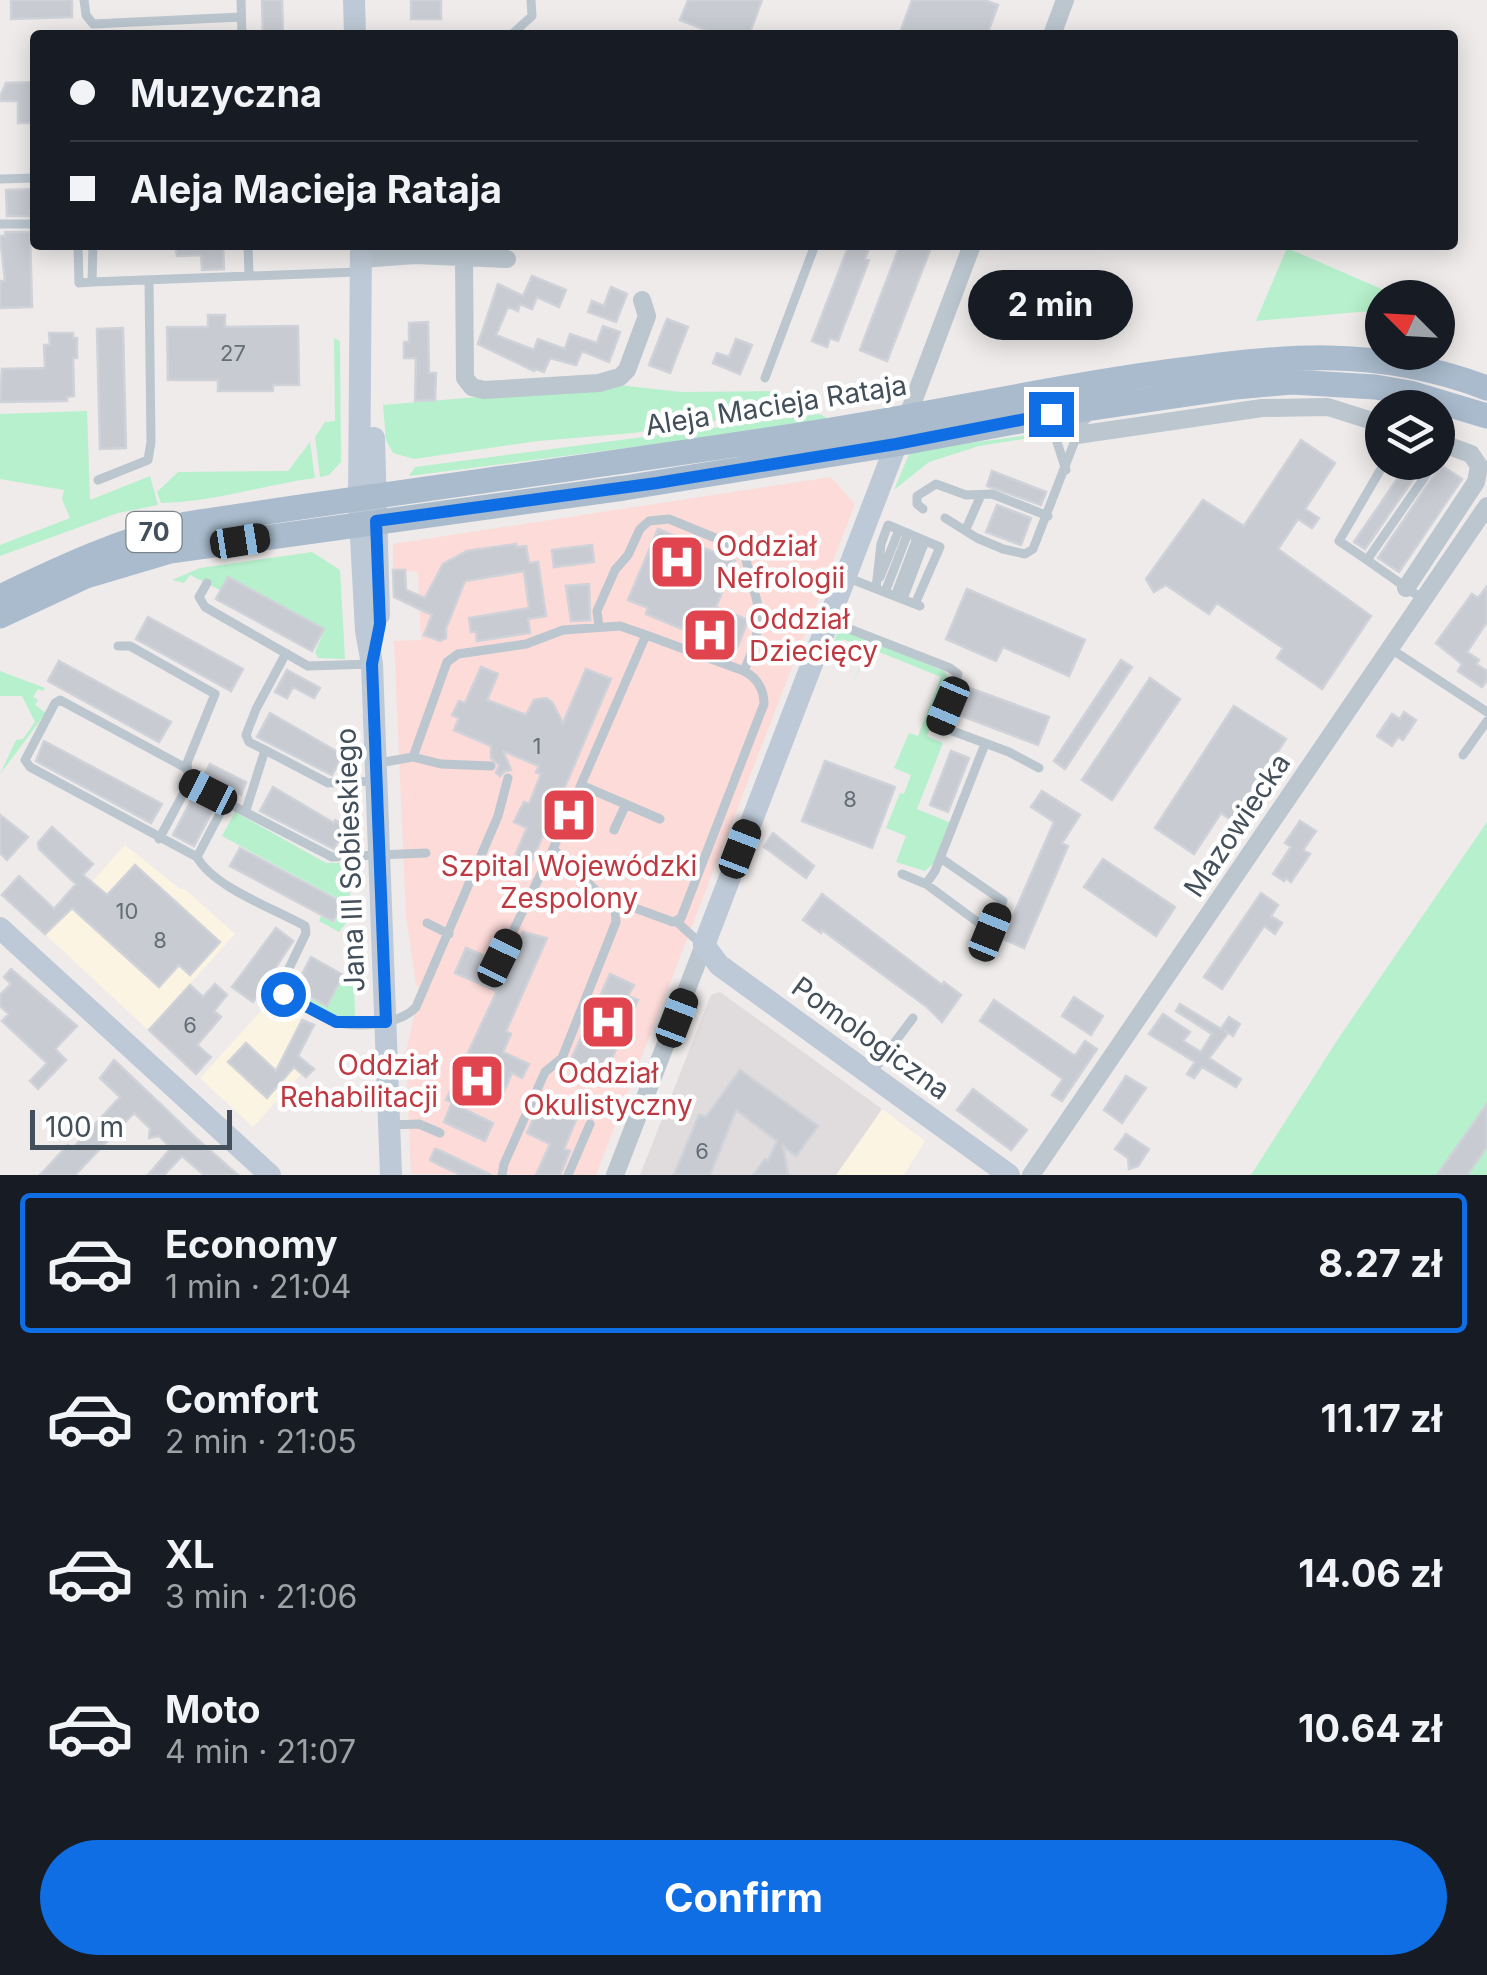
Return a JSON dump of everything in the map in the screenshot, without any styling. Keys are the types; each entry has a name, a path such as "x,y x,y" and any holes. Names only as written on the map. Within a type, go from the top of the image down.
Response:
{"main road":[{"name":"Aleja Macieja Rataja","path":"81,568 368,511 1074,384 1296,356 1386,362 1487,388"},
{"name":"Aleja Macieja Rataja","path":"368,511 592,493 1098,407 1292,382 1410,393 1487,416"},
{"name":"70","path":"0,598 81,568"},
{"name":"70","path":"0,616 81,568"}],"street":[{"path":"354,0 355,30"},
{"path":"1054,30 1065,0"},
{"path":"615,1175 970,250"},
{"path":"361,259 416,255 507,259"},
{"path":"464,258 465,378 472,388 599,383 620,377 627,370 647,316 642,300"},
{"name":"Jana III Sobieskiego","path":"361,259 368,511 380,624 372,664 391,1175"},
{"path":"1077,436 1262,408 1328,407 1365,419"},
{"path":"1406,588 1476,482 1478,466 1472,454 1455,448"},
{"name":"Mazowiecka","path":"1031,1175 1487,506"},
{"path":"0,928 270,1175"},
{"name":"Pomologiczna","path":"704,946 708,956 1009,1175"}],"lane":[{"path":"84,0 92,24 241,17"},
{"path":"240,0 242,30"},
{"path":"517,30 532,16 531,0"},
{"path":"0,179 30,178"},
{"path":"0,224 30,224"},
{"path":"78,250 79,282 249,276 361,259"},
{"path":"92,282 93,250"},
{"path":"248,250 249,276"},
{"path":"765,378 814,250"},
{"path":"98,480 148,460 148,282"},
{"path":"945,518 1003,549 1025,554 1033,549 1080,425 1098,407"},
{"path":"1024,420 1056,438 1066,470"},
{"path":"1375,480 1339,541 1424,600"},
{"path":"1367,560 1423,480"},
{"path":"923,510 917,496 933,484 966,495 992,494 1048,516"},
{"path":"966,529 981,495"},
{"path":"599,627 597,611 615,570 640,529 648,521 669,519 735,546 745,556 760,612 755,644 744,672"},
{"path":"844,576 918,605 940,547 912,535"},
{"path":"889,594 912,535"},
{"path":"889,594 912,535"},
{"path":"207,582 199,597 205,608 313,667 372,664"},
{"path":"827,620 950,668 958,674 939,726 1009,752 1039,768"},
{"path":"413,757 447,662 458,654 526,644 563,630 620,626 754,677 764,704 681,918 676,922"},
{"path":"500,958 553,849 646,635"},
{"path":"118,646 130,646 215,693 186,768 190,783 159,840"},
{"path":"1391,649 1487,712"},
{"path":"286,653 256,709 246,736 250,742 328,783 377,772 413,757 440,764 492,766"},
{"path":"186,768 60,700 54,703 26,757 30,768 197,857 218,879 305,926 306,933 280,982 280,992 336,1022 386,1022 409,1015 416,1007 498,816 508,778"},
{"path":"1463,754 1487,720"},
{"path":"926,884 942,859 985,744"},
{"path":"246,810 265,750"},
{"path":"190,783 332,856 426,853"},
{"path":"581,785 660,819"},
{"path":"197,857 226,802"},
{"path":"614,830 626,804"},
{"path":"502,1175 545,1072 562,1058 616,922 613,907 553,849"},
{"path":"902,874 926,884 990,932 1003,901 942,859"},
{"path":"613,907 624,904 676,922 704,946"},
{"path":"427,923 449,934"},
{"path":"870,1074 913,1018"},
{"path":"390,1125 419,1124 440,1133"},
{"path":"568,1175 590,1124"}],"shaded area":[{"name":"Szpital Wojewódzki Zespolony","path":"831,477 855,504 596,1175 411,1174 406,1053 420,987 416,985 406,916 394,641 421,640 418,572 393,570 393,544"},
{"path":"125,845 185,889 235,934 148,1030 45,934"},
{"path":"720,992 882,1109 836,1175 640,1175 711,995"},
{"path":"278,1001 304,1013 285,1053 297,1058 297,1071 301,1074 253,1127 200,1078 263,1009"},
{"path":"882,1109 925,1141 904,1175 836,1175"}],"green space":[{"path":"1286,250 1365,282 1365,311 1256,321"},
{"path":"334,338 340,341 341,462 329,475 320,477 315,437 325,422 335,421"},
{"path":"619,385 681,392 777,391 790,409 633,433 538,441 414,459 393,453 386,440 383,405"},
{"path":"87,411 90,500 150,476 158,505 118,513 0,556 0,545 70,518 62,499 64,490 0,479 0,414"},
{"path":"819,414 828,422 409,476 415,467"},
{"path":"1027,435 1036,437 979,446 929,462 894,490 909,454"},
{"path":"310,442 315,478 200,500 161,503 157,492 178,472 288,471"},
{"path":"312,552 340,570 345,659 318,658 315,652 325,629 228,576 220,590 190,575 184,583 172,580 200,568"},
{"path":"842,629 944,671 947,676 927,736 943,743 917,809 951,823 936,861 925,871 896,862 906,836 886,828 911,775 894,768 909,733 918,736 941,677 869,648 853,684 867,648 842,639 825,667"},
{"path":"0,671 45,688 38,689 33,697 38,700 35,705 46,713 0,774 16,740 23,739 35,722 22,696 0,696"},
{"path":"235,812 326,863 351,863 349,919 339,932 319,921 321,916 334,923 344,902 222,836"},
{"path":"1487,822 1487,1175 1251,1175 1338,1039"},
{"path":"345,975 354,979 355,1018 330,1015 295,994 294,990 327,1007"}],"building":[{"path":"11,0 72,0 72,17 11,19"},
{"path":"262,0 282,0 283,30 263,30"},
{"path":"411,0 441,0 441,19 411,19"},
{"path":"688,0 762,0 751,30 705,30 680,20"},
{"path":"912,0 984,0 998,5 989,30 901,30"},
{"path":"30,82 30,123 18,123 18,101 0,101 6,83"},
{"path":"30,189 30,216 7,216 6,190"},
{"path":"5,232 30,232 32,307 0,308 0,281 5,281 0,236 5,236"},
{"path":"176,250 223,250 224,269 202,270 201,255 177,256"},
{"path":"847,250 868,250 865,259 869,260 838,341 830,338 827,347 812,341"},
{"path":"898,250 930,250 887,361 860,350"},
{"path":"532,276 566,290 559,307 537,297 532,309 520,304 518,311 508,307 496,335 534,350 538,339 565,349 570,334 597,343 603,326 620,332 609,362 582,351 576,365 550,358 544,372 534,371 478,344 498,284 523,296"},
{"path":"611,287 627,294 616,322 588,312 592,301 604,306"},
{"path":"208,315 225,315 225,327 298,326 299,385 273,385 273,391 218,391 218,380 168,380 167,327 208,327"},
{"path":"667,319 688,327 670,373 649,365"},
{"path":"428,322 429,373 436,373 435,400 415,401 416,358 404,358 404,342 409,342 409,323"},
{"path":"123,328 126,448 100,449 97,329"},
{"path":"49,333 73,333 73,338 77,338 74,396 67,397 67,401 0,402 2,369 45,368 44,345 50,345"},
{"path":"736,339 752,345 740,374 713,363 717,353 729,357"},
{"path":"1301,440 1335,463 1305,509 1319,518 1312,528 1298,519 1278,549 1371,616 1322,689 1277,658 1283,648 1217,603 1209,614 1166,585 1154,592 1146,579 1203,500 1244,526"},
{"path":"992,471 1046,492 1041,505 987,486"},
{"path":"1455,474 1462,479 1399,572 1378,558 1431,480 1455,480"},
{"path":"1397,480 1413,480 1365,549 1354,542"},
{"path":"997,505 1031,518 1021,545 986,532"},
{"path":"658,529 735,561 716,607 748,620 738,646 718,637 716,643 646,614 648,608 628,600"},
{"path":"592,545 594,562 554,567 552,550"},
{"path":"526,546 529,563 538,562 546,616 528,619 530,633 477,641 469,618 529,608 524,571 465,581 446,628 446,638 440,641 424,635 432,615 394,597 393,570 405,570 406,590 425,598 443,564 467,551"},
{"path":"228,577 324,629 312,651 216,599"},
{"path":"589,584 590,620 571,621 566,586"},
{"path":"1487,586 1487,622 1467,652 1487,671 1482,687 1458,671 1462,664 1436,643 1472,594 1478,598"},
{"path":"967,589 1085,640 1069,676 1003,647 996,661 946,639"},
{"path":"148,617 243,669 231,691 136,639"},
{"path":"1121,660 1132,667 1065,769 1054,761"},
{"path":"59,661 171,722 159,742 48,681"},
{"path":"481,667 498,674 487,700 526,715 534,700 546,698 563,723 586,669 611,679 547,837 543,835 527,872 511,865 527,828 514,822 524,802 529,804 541,774 536,772 539,766 503,751 511,770 500,776 496,773 499,765 491,758 491,746 454,730 459,718 452,715 459,701 465,703"},
{"path":"287,670 320,688 314,698 293,687 287,698 275,692"},
{"path":"1150,678 1180,699 1112,800 1082,780"},
{"path":"964,686 1049,717 1038,745 954,713"},
{"path":"1234,706 1286,739 1233,821 1221,813 1194,854 1155,828"},
{"path":"1404,712 1416,720 1403,740 1398,737 1392,746 1377,736 1392,714 1400,719"},
{"path":"270,713 343,755 332,775 257,737"},
{"path":"44,741 162,804 151,823 36,761"},
{"path":"951,751 969,758 948,812 930,805"},
{"path":"825,761 895,787 872,848 802,821"},
{"path":"210,764 246,782 241,795 227,787 224,792 202,780"},
{"path":"273,787 334,823 335,820 346,826 334,849 260,811"},
{"path":"1042,791 1080,815 1062,843 1068,846 1024,948 1003,939 1054,822 1031,807"},
{"path":"194,795 215,806 194,846 173,835"},
{"path":"0,815 28,837 7,860 0,853"},
{"path":"1300,821 1316,831 1303,850 1310,854 1291,882 1286,878 1284,881 1273,874 1291,847 1285,843"},
{"path":"52,827 93,864 83,875 107,895 135,865 220,942 190,975 179,965 159,987 72,908 45,934 2,895 19,876 54,909 76,884 39,849 38,843"},
{"path":"773,833 814,866 806,878 764,847"},
{"path":"240,848 343,903 333,921 230,866"},
{"path":"1103,859 1175,907 1156,936 1084,887"},
{"path":"1261,893 1278,905 1271,916 1282,923 1275,934 1264,926 1222,989 1204,977"},
{"path":"822,894 942,985 944,982 961,995 942,1022 927,1007 803,920"},
{"path":"276,928 293,941 253,1002 232,987"},
{"path":"523,932 547,938 506,1031 511,1034 503,1052 529,1064 522,1078 512,1073 501,1098 474,1086 464,1109 493,1123 485,1141 444,1122 452,1102 446,1100 497,991 455,973 466,948 492,959 497,966 508,966"},
{"path":"311,957 343,975 327,1006 295,988"},
{"path":"11,969 77,1026 55,1049 66,1060 38,1089 30,1081 47,1063 2,1021 9,1014 0,1006 0,995 11,984 4,977"},
{"name":"Oddział Okulistyczny","path":"610,974 634,985 628,996 638,1000 601,1075 570,1062"},
{"path":"215,984 227,995 214,1011 221,1017 197,1045 211,1057 196,1074 149,1030 190,985 203,997"},
{"path":"1074,997 1103,1016 1091,1035 1062,1016"},
{"path":"994,1000 1075,1056 1085,1041 1097,1049 1062,1101 1052,1095 1063,1079 980,1021"},
{"path":"1180,1004 1221,1029 1229,1017 1240,1024 1233,1036 1224,1030 1228,1033 1209,1058 1241,1079 1236,1087 1202,1067 1194,1078 1187,1074 1195,1062 1149,1034 1163,1014 1190,1032 1183,1041 1201,1052 1212,1034 1176,1011"},
{"path":"302,1020 314,1025 298,1056 314,1069 306,1077 294,1067 267,1098 228,1062 246,1043 276,1071"},
{"path":"114,1060 238,1175 204,1175 182,1156 164,1175 148,1175 171,1148 159,1136 149,1138 150,1128 134,1113 75,1175 40,1175 68,1145 72,1149 120,1097 100,1078"},
{"path":"740,1070 818,1126 796,1156 783,1146 788,1175 753,1175 765,1159 768,1161 777,1141 736,1110 710,1175 674,1175 699,1115 706,1117"},
{"path":"1126,1076 1146,1088 1122,1123 1104,1110"},
{"path":"973,1089 1027,1130 1011,1150 957,1110"},
{"path":"540,1104 576,1120 564,1149 570,1151 560,1175 536,1175 550,1144 527,1133"},
{"path":"1487,1104 1487,1147 1467,1175 1437,1175"},
{"path":"1126,1134 1149,1149 1138,1166 1129,1169 1128,1158 1115,1149"},
{"path":"435,1149 491,1175 461,1175 441,1166 430,1160"}],"place":[{"name":"Oddział Nefrologii","path":"677,562"},
{"name":"Oddział Dziecięcy","path":"710,635"},
{"name":"Szpital Wojewódzki Zespolony","path":"569,815"},
{"name":"Oddział Okulistyczny","path":"608,1022"},
{"name":"Oddział Rehabilitacji","path":"477,1081"}],"route":[{"path":"283,994 336,1022 386,1022 372,664 380,624 376,521 657,483 1051,414"}]}
